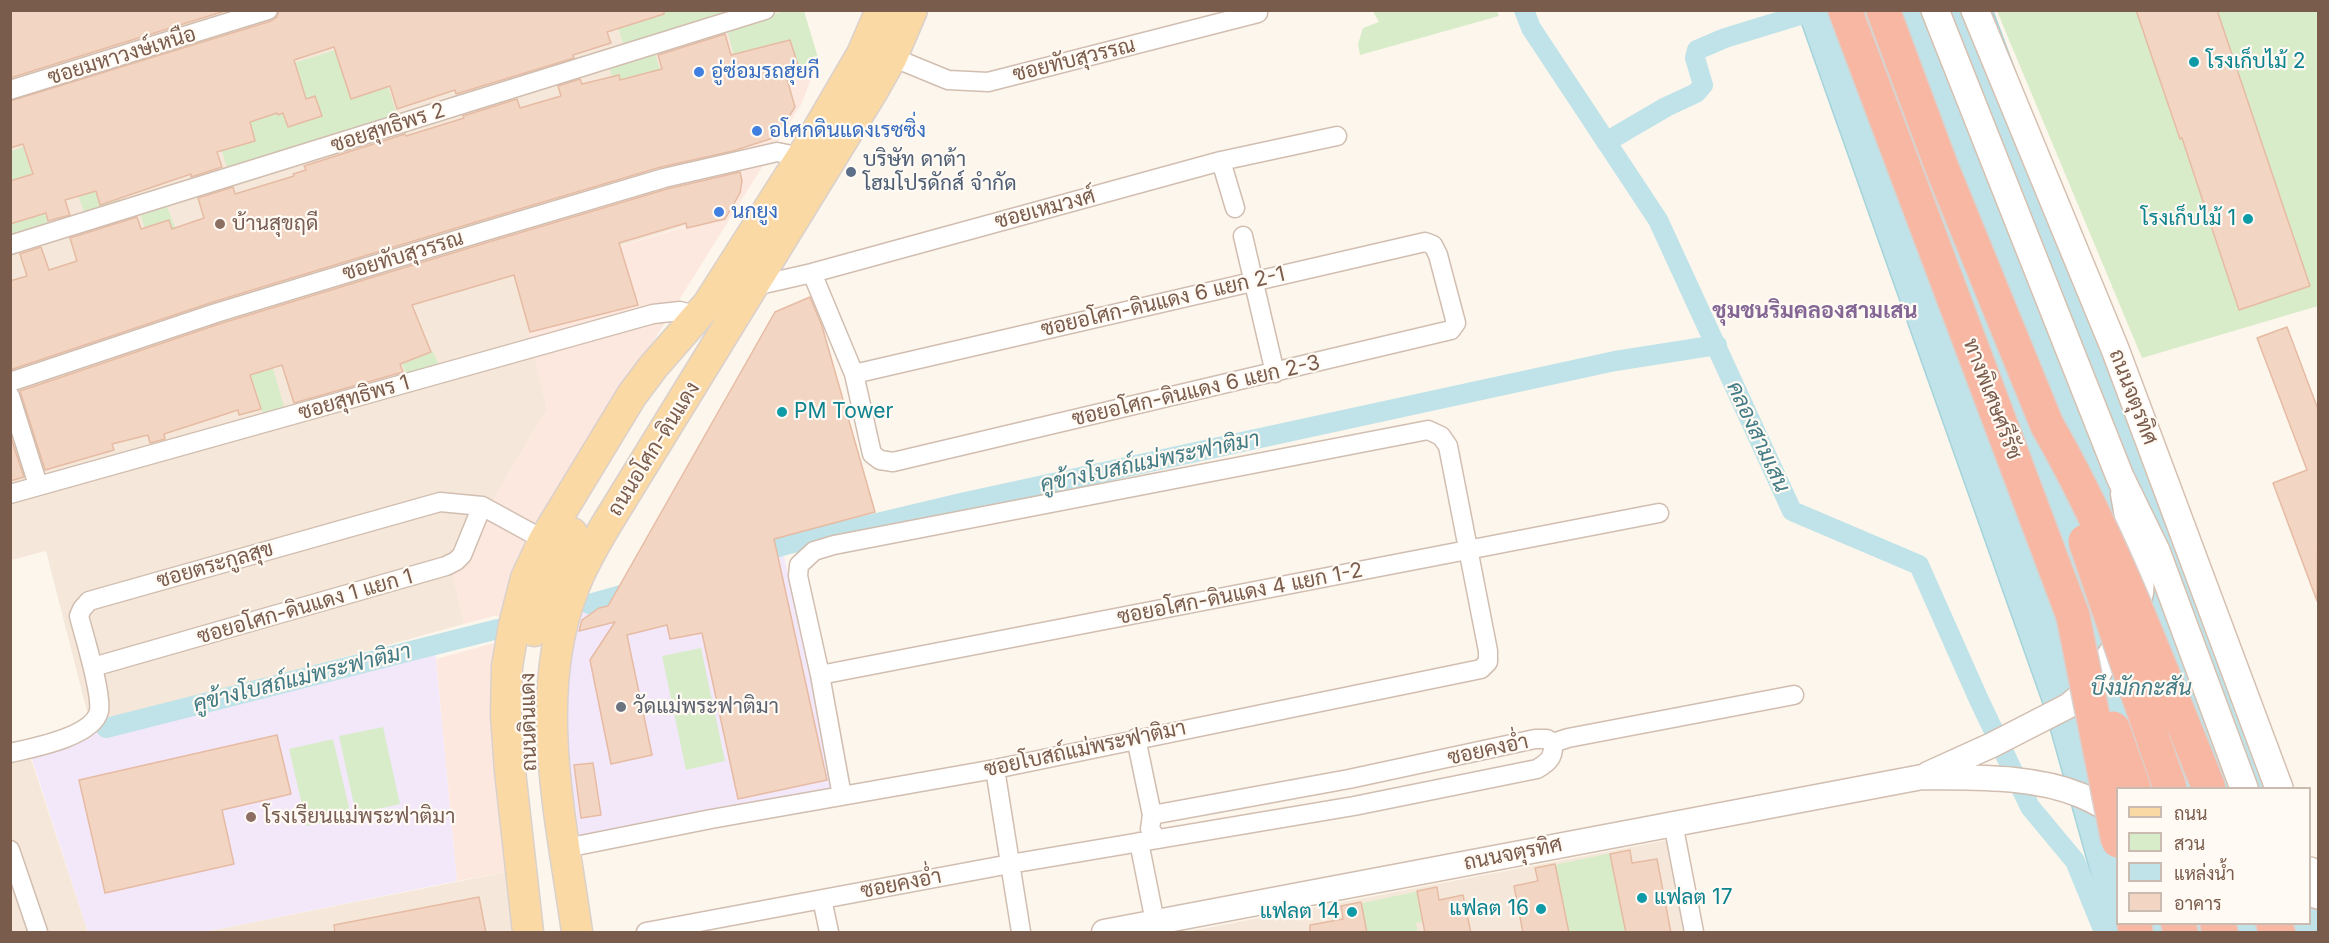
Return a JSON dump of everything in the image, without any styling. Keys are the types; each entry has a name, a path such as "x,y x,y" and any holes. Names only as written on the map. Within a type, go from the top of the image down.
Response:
{"highway":[{"name":"ทางพิเศษศรีรัช","path":"1845,10 2073,616 2133,787"},
{"name":"ทางพิเศษศรีรัช","path":"1883,10 1942,168 2047,425 2169,787"},
{"path":"2047,425 2075,474 2107,542 2208,787"},
{"path":"2073,616 2116,831"}],"main road":[{"name":"ถนนอโศก-ดินแดง","path":"824,121 865,10"},
{"name":"ถนนอโศก-ดินแดง","path":"528,933 506,715 507,668 514,625 526,578 544,540 632,395 702,314 824,121 862,54 881,10"},
{"name":"ถนนอโศก-ดินแดง","path":"577,933 554,765 552,684 557,648 573,590 606,525 755,286 892,57 912,10"},
{"name":"ถนนจตุรทิศ","path":"1935,10 2120,477 2156,551 2243,787"},
{"name":"ถนนจตุรทิศ","path":"1975,10 2115,349 2278,787"},
{"name":"ถนนดินแดง","path":"546,933 524,708 530,648 541,601 565,545 702,314"},
{"path":"2311,874 2319,895"}],"street":[{"name":"ซอยมหาวงษ์เหนือ","path":"10,90 268,10"},
{"name":"ซอยสุทธิพร 2","path":"10,245 765,10"},
{"name":"ซอยทับสุวรรณ","path":"892,57 948,80 988,82 1258,14"},
{"name":"ซอยเหมวงศ์","path":"755,286 812,273 1221,161 1336,136"},
{"name":"ซอยทับสุวรรณ","path":"10,382 216,313 664,178 777,152 787,154 799,161"},
{"path":"1221,161 1235,207"},
{"path":"1243,236 1275,373"},
{"name":"ซอยอโศก-ดินแดง 6 แยก 2-1","path":"854,374 1425,242 1433,245 1438,255 1446,284"},
{"path":"812,273 854,374"},
{"name":"ซอยอโศก-ดินแดง 6 แยก 2-3","path":"854,374 872,454 880,460 893,462 1450,330 1456,323 1446,284"},
{"name":"ซอยสุทธิพร 1","path":"10,494 653,314 680,311 702,314"},
{"path":"10,396 38,485"},
{"path":"842,796 820,675 798,576 799,565 814,551 845,542 1428,430 1441,436 1448,446 1468,549"},
{"name":"ถนนจตุรทิศ","path":"1922,777 1992,746 2058,712 2093,685 2106,660 2133,619 2141,593 2142,577 2130,534 2120,477"},
{"name":"ซอยตระกูลสุข","path":"10,753 69,737 90,724 99,711 93,667 79,616 81,609 89,601 440,502 482,506 544,540"},
{"name":"ซอยอโศก-ดินแดง 1 แยก 1","path":"93,667 446,566 462,555 482,506"},
{"name":"ซอยอโศก-ดินแดง 4 แยก 1-2","path":"820,675 1659,513"},
{"name":"ซอยโบสถ์แม่พระฟาติมา","path":"566,848 711,819 995,769 1481,669 1488,662 1488,651 1468,549"},
{"path":"1553,743 1579,735 1794,695"},
{"path":"1137,738 1152,815 1148,841 1155,922"},
{"name":"ซอยคงอ่ำ","path":"646,933 1010,864 1354,806 1537,769 1548,762 1554,753 1553,743 1546,739 1535,739 1349,779 1152,815"},
{"path":"995,769 1021,933"},
{"name":"ถนนจตุรทิศ","path":"1104,933 1922,777 2040,784 2079,795 2116,813"},
{"path":"1349,779 1354,806"},
{"path":"1673,824 1694,933"},
{"path":"10,850 38,933"},
{"path":"822,899 829,933"}],"shaded area":[{"path":"10,11 804,11 818,58 812,76 723,101 738,151 685,226 517,277 547,409 453,574 464,624 91,727 46,551 11,560"},
{"path":"812,76 802,103 633,374 507,617 494,616 464,624 453,574 547,409 516,277 685,227 669,170 737,151 722,101"},
{"path":"783,552 836,787 580,838 565,745 568,665 582,611"},
{"path":"494,643 506,872 457,881 436,659"},
{"name":"โรงเรียนแม่พระฟาติมา","path":"435,650 457,881 204,932 88,932 27,744 92,734"},
{"path":"29,753 88,932 11,932 11,757"},
{"path":"1668,840 1689,932 1185,932"},
{"path":"506,872 513,932 204,932"}],"green space":[{"path":"618,10 727,10 728,15 624,46 613,12"},
{"path":"1497,10 1499,16 1360,55 1358,44 1363,28 1379,22 1373,11"},
{"path":"785,11 804,11 818,58 812,76 798,79 787,44 770,45 734,55 727,29"},
{"path":"1997,11 2318,11 2318,306 2142,358"},
{"path":"339,49 386,81 398,117 228,170 202,91"},
{"path":"654,50 661,73 614,85 609,65"},
{"path":"23,147 49,226 11,238 11,151"},
{"path":"113,174 121,204 85,215 73,180"},
{"path":"166,204 177,232 149,243 140,212"},
{"path":"433,351 440,368 408,377 401,362"},
{"path":"272,365 285,410 264,416 250,372"},
{"path":"701,648 725,761 686,770 662,656"},
{"path":"383,727 400,804 356,814 339,736"},
{"path":"333,739 351,816 307,826 289,749"},
{"path":"1611,853 1627,932 1568,932 1554,865"},
{"path":"1419,891 1425,921 1416,923 1418,932 1364,932 1358,904"}],"water":[{"name":"บึงมักกะสัน","path":"1797,11 1993,11 2284,787 2116,787 2116,925 2311,925 2311,861 2318,882 2318,932 2107,932 2044,707"}],"building":[{"path":"10,10 228,10 10,78"},
{"path":"279,10 664,10 664,14 607,32 611,43 573,55 574,58 456,94 455,90 397,109 390,86 351,99 334,47 294,60 306,99 315,96 322,116 288,127 283,113 250,122 255,141 217,152 222,167 191,177 191,174 100,205 96,191 65,200 70,215 48,221 46,213 10,224 10,181 33,174 23,144 10,148 10,101 271,21 277,17"},
{"path":"2136,10 2217,10 2310,286 2239,310 2182,138 2180,139"},
{"path":"725,34 731,55 790,40 799,68 785,72 795,107 776,137 733,151 661,167 476,222 213,302 10,370 10,281 27,276 20,254 41,247 49,270 77,261 70,238 137,217 141,229 169,220 172,229 204,218 198,198 233,187 235,194 294,176 293,174 306,170 304,166 464,118 463,116 517,99 520,108 561,96 558,86 580,79 582,84 619,75 620,80 662,69 658,55"},
{"path":"740,172 742,181 740,193 725,219 687,228 686,223 619,243 638,305 530,332 514,275 412,305 431,352 400,364 403,372 294,403 282,365 250,375 261,409 239,415 238,410 164,434 165,439 150,443 148,435 112,444 114,450 45,470 20,391 219,324 482,244 667,189"},
{"path":"810,297 822,326 875,512 774,539 827,780 738,799 702,633 670,639 667,625 627,635 652,755 611,764 590,660 615,622 579,631 582,620 599,608 608,606 775,312"},
{"path":"2287,327 2319,412 2317,601 2273,483 2307,470 2257,338"},
{"path":"10,435 24,477 10,481"},
{"path":"277,735 291,794 222,810 234,864 105,893 79,780"},
{"path":"593,763 601,815 581,818 574,765"},
{"name":"แฟลต 17","path":"1630,850 1632,863 1657,859 1671,933 1626,933 1610,854"},
{"name":"แฟลต 16","path":"1555,864 1569,933 1523,933 1514,886 1538,881 1535,868"},
{"path":"1437,887 1439,900 1463,895 1471,933 1425,933 1417,891"},
{"path":"479,897 486,933 335,933 334,925"},
{"name":"แฟลต 14","path":"1361,902 1367,933 1310,933 1310,925 1343,919 1341,906"}],"waterway":[{"name":"คลองสามเสน","path":"1524,10 1531,28 1658,220 1792,511 1919,565 2030,807 2075,861 2104,932"},
{"path":"1606,142 1666,107 1696,93 1703,85 1695,58 1697,50 1725,38 1807,13"},
{"name":"คูข้างโบสถ์แม่พระฟาติมา","path":"752,555 961,503 1615,361 1717,345"},
{"name":"คูข้างโบสถ์แม่พระฟาติมา","path":"589,604 638,590"},
{"name":"คูข้างโบสถ์แม่พระฟาติมา","path":"106,728 498,629"}],"place":[{"name":"โรงเก็บไม้ 2","path":"2194,62"},
{"name":"อู่ซ่อมรถฮุ่ยกี","path":"699,72"},
{"name":"อโศกดินแดงเรซซิ่ง","path":"757,131"},
{"name":"บริษัท ดาต้า โฮมโปรดักส์ จำกัด","path":"851,172"},
{"name":"นกยูง","path":"719,212"},
{"name":"โรงเก็บไม้ 1","path":"2248,219"},
{"name":"บ้านสุขฤดี","path":"220,224"},
{"name":"PM Tower","path":"782,412"},
{"name":"วัดแม่พระฟาติมา","path":"621,707"},
{"name":"โรงเรียนแม่พระฟาติมา","path":"251,817"},
{"name":"แฟลต 17","path":"1642,898"},
{"name":"แฟลต 16","path":"1541,909"},
{"name":"แฟลต 14","path":"1352,912"}],"district":[{"name":"ชุมชนริมคลองสามเสน","path":"1815,311"}]}
